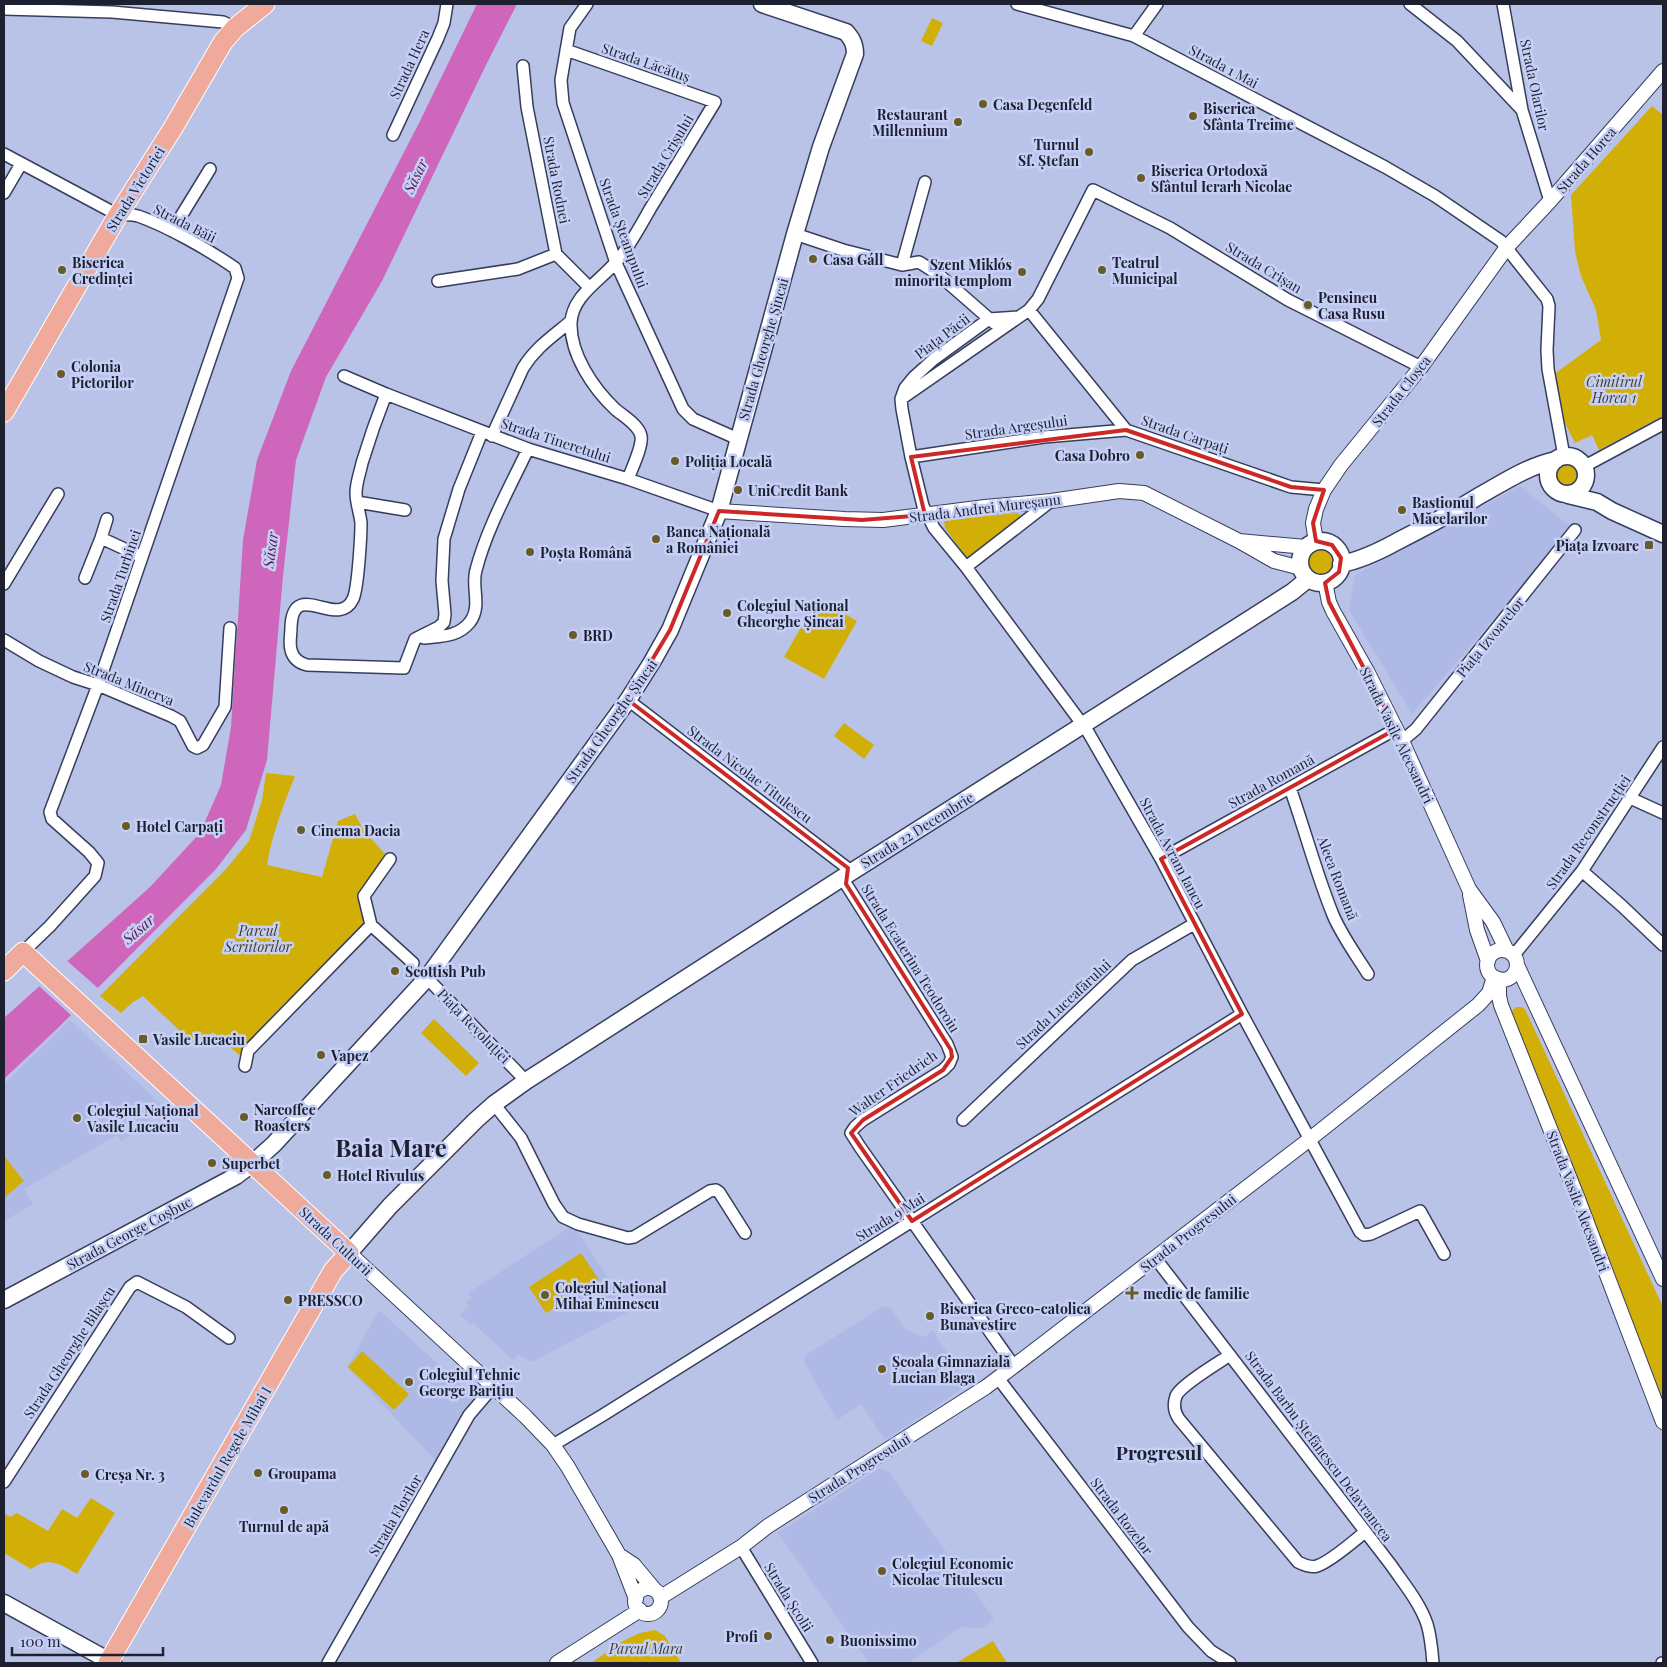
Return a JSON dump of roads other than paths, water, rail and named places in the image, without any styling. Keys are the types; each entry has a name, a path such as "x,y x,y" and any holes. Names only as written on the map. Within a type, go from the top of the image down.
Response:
{"main road":[{"name":"Strada Victoriei","path":"4,412 118,215 173,128 223,42 235,28 265,4"},
{"name":"Strada Gheorghe Șincai","path":"428,978 628,700 652,662 670,630 719,511 795,234 821,147 852,63 855,47 852,38 846,32 762,4"},
{"path":"1552,488 1549,482 1549,468 1560,458"},
{"path":"1341,564 1374,554 1430,525 1516,475 1538,464 1560,458 1577,458 1586,471 1597,502"},
{"path":"1568,495 1580,490 1584,485 1586,471"},
{"path":"1516,475 1537,478 1558,492 1597,502 1612,511 1663,534"},
{"path":"1327,542 1336,548 1341,564 1336,576 1325,582 1314,582 1305,573 1301,555 1311,545 1327,542"},
{"name":"Strada 22 Decembrie","path":"526,1081 1292,592 1305,573"},
{"path":"4,972 23,952"},
{"name":"Strada Culturii","path":"23,952 349,1253"},
{"name":"Piața Revoluției","path":"252,1164 274,1144 428,978"},
{"path":"349,1253 390,1206 476,1120 494,1104 526,1081"},
{"name":"Strada George Coșbuc","path":"4,1300 236,1176 252,1164"},
{"name":"Bulevardul Regele Mihai I","path":"114,1663 333,1270 349,1253"},
{"path":"4,1603 114,1663"}],"street":[{"name":"Strada Hera","path":"393,136 438,38 444,22 447,4"},
{"name":"Strada Șteampului","path":"587,4 570,28 561,80 563,103 616,263 683,409 693,419 738,439"},
{"name":"Strada 1 Mai","path":"1017,4 1134,36 1385,167 1435,196 1479,225 1507,248 1546,299 1549,306 1548,370 1560,458"},
{"path":"1134,36 1157,4"},
{"path":"1410,4 1458,40 1522,110"},
{"name":"Strada Olarilor","path":"1503,4 1522,110 1550,201"},
{"path":"4,10 112,12 222,22 235,28"},
{"name":"Strada Lăcătuș","path":"566,50 715,102"},
{"name":"Strada Rodnei","path":"523,66 528,107 556,254"},
{"name":"Strada Horea","path":"1507,248 1663,71"},
{"name":"Strada Crișului","path":"571,321 578,303 589,287 616,263 715,102"},
{"name":"Strada Băii","path":"4,154 118,215 128,214 137,216 172,232 235,268"},
{"path":"4,193 21,164"},
{"path":"172,232 210,169"},
{"path":"902,265 925,182"},
{"name":"Strada Crișan","path":"1029,310 1038,299 1093,190 1170,228 1288,300 1421,367"},
{"name":"Piața Păcii","path":"795,234 843,250 902,265 919,262 938,274 995,324 996,332"},
{"name":"Strada Cloșca","path":"1311,545 1316,509 1324,490 1341,465 1421,367 1507,248"},
{"path":"438,281 518,269 556,254 589,287"},
{"name":"Strada Turbinei","path":"23,952 50,926 95,876 98,863 52,819 50,812 98,685 238,278 235,268"},
{"path":"1018,317 1029,310"},
{"name":"Strada Carpați","path":"1029,310 1126,430 1291,487 1324,490"},
{"name":"Piața Păcii","path":"918,380 934,359 989,319 1018,317"},
{"name":"Piața Păcii","path":"901,398 905,388 1018,317"},
{"path":"386,394 368,444 356,491 361,521 354,595 347,608 341,611 304,604 298,606 294,611 291,620 291,651 300,663 307,665 404,668 415,638 444,622 442,581 444,539 456,496 487,434 529,358 538,348 571,321"},
{"path":"571,321 572,338 579,358 594,384 641,434 641,442 628,479"},
{"name":"Strada Tineretului","path":"344,376 528,449 628,479 719,511"},
{"name":"Strada Avram Iancu","path":"901,398 910,457 926,515 1084,725 1161,859 1360,1232 1364,1236 1371,1234 1420,1211 1444,1254"},
{"path":"1586,471 1663,424"},
{"name":"Strada Argeșului","path":"910,457 1044,437 1126,430"},
{"path":"415,638 451,635 464,629 472,620 476,608 475,575 481,553 528,449"},
{"name":"Strada Andrei Mureșanu","path":"719,511 876,520 1052,501 1119,491 1144,493 1274,561 1305,573"},
{"path":"4,584 58,494"},
{"path":"966,567 1052,501"},
{"path":"357,502 405,510"},
{"path":"85,578 107,519"},
{"name":"Piața Izvoarelor","path":"1402,741 1416,729 1575,530"},
{"path":"101,538 142,556"},
{"name":"Strada Andrei Mureșanu","path":"1239,541 1311,545"},
{"name":"Strada Vasile Alecsandri","path":"1325,582 1332,611 1368,673 1402,741 1469,889 1493,922 1513,957 1663,1279"},
{"name":"Strada Minerva","path":"4,640 39,661 73,677 98,685 172,716 180,721 193,746 197,748 203,744 225,708 230,628"},
{"name":"Strada Nicolae Titulescu","path":"628,700 842,862 846,867 845,876"},
{"name":"Strada Romană","path":"1161,859 1396,729"},
{"name":"Strada Reconstrucției","path":"1513,957 1582,871 1663,747"},
{"name":"Aleea Romană","path":"1290,788 1314,864 1334,916 1368,974"},
{"path":"1630,798 1663,814"},
{"path":"390,859 364,896 371,925 413,963"},
{"path":"1582,871 1663,945"},
{"name":"Strada Ecaterina Teodoroiu","path":"845,876 846,884 947,1044 952,1057"},
{"name":"Strada Vasile Alecsandri","path":"1469,889 1477,930 1488,961"},
{"name":"Strada Luceafărului","path":"963,1120 1132,960 1194,924"},
{"path":"245,1066 248,1051 371,925"},
{"path":"1498,951 1513,957 1515,974 1508,979 1496,978 1489,970 1488,961 1493,953 1498,951"},
{"name":"Piața Revoluției","path":"428,978 526,1081"},
{"name":"Strada Vasile Alecsandri","path":"1496,978 1501,1005 1660,1403 1663,1422"},
{"name":"Strada Progresului","path":"658,1593 741,1547 768,1526 998,1378 1156,1259 1478,1005 1489,993 1496,978"},
{"name":"Strada 9 Mai","path":"553,1445 1242,1014"},
{"name":"Walter Friedrich","path":"912,1221 851,1133 855,1126 863,1120 943,1070 949,1064 952,1057"},
{"path":"494,1104 521,1138 554,1204 566,1219 628,1238 634,1237 710,1191 716,1190 720,1192 745,1233"},
{"path":"912,1221 1014,1366"},
{"name":"Strada Culturii","path":"349,1253 525,1416 553,1445 620,1555 624,1572 638,1605"},
{"name":"Strada Barbu Ștefănescu Delavrancea","path":"1156,1259 1391,1565 1420,1608 1431,1638 1433,1663"},
{"name":"Strada Gheorghe Bilașcu","path":"4,1482 124,1295 137,1282 186,1306 229,1338"},
{"path":"1230,1355 1177,1395 1174,1404 1175,1413 1179,1419 1298,1562 1308,1566 1318,1566 1329,1560 1365,1532"},
{"name":"Strada Rozelor","path":"998,1378 1188,1627 1204,1645 1230,1663"},
{"name":"Strada Florilor","path":"328,1663 470,1415 494,1387"},
{"name":"Strada Școlii","path":"741,1547 812,1663"},
{"name":"Strada Culturii","path":"620,1555 634,1565 658,1593"},
{"name":"Strada Progresului","path":"646,1588 658,1593 661,1606 655,1612 647,1614 638,1605 639,1592 646,1588"},
{"name":"Strada Progresului","path":"557,1663 638,1605"}],"water":[{"name":"Săsar","path":"477,4 517,4 382,281 326,377 296,460 283,576 267,760 246,830 216,869 59,1027 4,1079 4,1018 150,887 200,833 221,785 231,727 243,540 257,460 291,371 419,123"}],"place":[{"name":"Casa Degenfeld","path":"983,104"},
{"name":"Biserica Sfânta Treime","path":"1193,116"},
{"name":"Restaurant Millennium","path":"958,122"},
{"name":"Turnul Sf. Ștefan","path":"1089,152"},
{"name":"Biserica Ortodoxă Sfântul Ierarh Nicolae","path":"1141,178"},
{"name":"Casa Gáll","path":"813,259"},
{"name":"Biserica Credinței","path":"62,270"},
{"name":"Teatrul Municipal","path":"1102,270"},
{"name":"Szent Miklós minorita templom","path":"1022,272"},
{"name":"Pensineu Casa Rusu","path":"1308,305"},
{"name":"Colonia Pictorilor","path":"61,374"},
{"name":"Casa Dobro","path":"1140,455"},
{"name":"Poliția Locală","path":"675,461"},
{"name":"UniCredit Bank","path":"738,490"},
{"name":"Bastionul Măcelarilor","path":"1402,510"},
{"name":"Banca Națională a României","path":"656,539"},
{"name":"Piața Izvoare","path":"1649,545"},
{"name":"Poșta Română","path":"530,552"},
{"name":"Colegiul Național Gheorghe Șincai","path":"727,613"},
{"name":"BRD","path":"573,635"},
{"name":"Hotel Carpați","path":"126,826"},
{"name":"Cinema Dacia","path":"301,830"},
{"name":"Scottish Pub","path":"395,971"},
{"name":"Vasile Lucaciu","path":"143,1039"},
{"name":"Vapez","path":"321,1055"},
{"name":"Narcoffee Roasters","path":"244,1117"},
{"name":"Colegiul Național Vasile Lucaciu","path":"77,1118"},
{"name":"Superbet","path":"212,1163"},
{"name":"Hotel Rivulus","path":"327,1175"},
{"name":"medic de familie","path":"1132,1293"},
{"name":"Colegiul Național Mihai Eminescu","path":"545,1295"},
{"name":"PRESSCO","path":"288,1300"},
{"name":"Biserica Greco-catolica Bunavestire","path":"930,1316"},
{"name":"Școala Gimnazială Lucian Blaga","path":"882,1369"},
{"name":"Colegiul Tehnic George Barițiu","path":"409,1382"},
{"name":"Groupama","path":"258,1473"},
{"name":"Creșa Nr. 3","path":"85,1474"},
{"name":"Turnul de apă","path":"284,1510"},
{"name":"Colegiul Economic Nicolae Titulescu","path":"882,1571"},
{"name":"Profi","path":"768,1636"},
{"name":"Buonissimo","path":"830,1640"}],"district":[{"name":"Baia Mare","path":"391,1147"},
{"name":"Progresul","path":"1159,1452"}],"park label":[{"name":"Cimitirul Horea 1","path":"1614,390"},
{"name":"Parcul Scriitorilor","path":"258,938"},
{"name":"Parcul Mara","path":"646,1648"}]}
